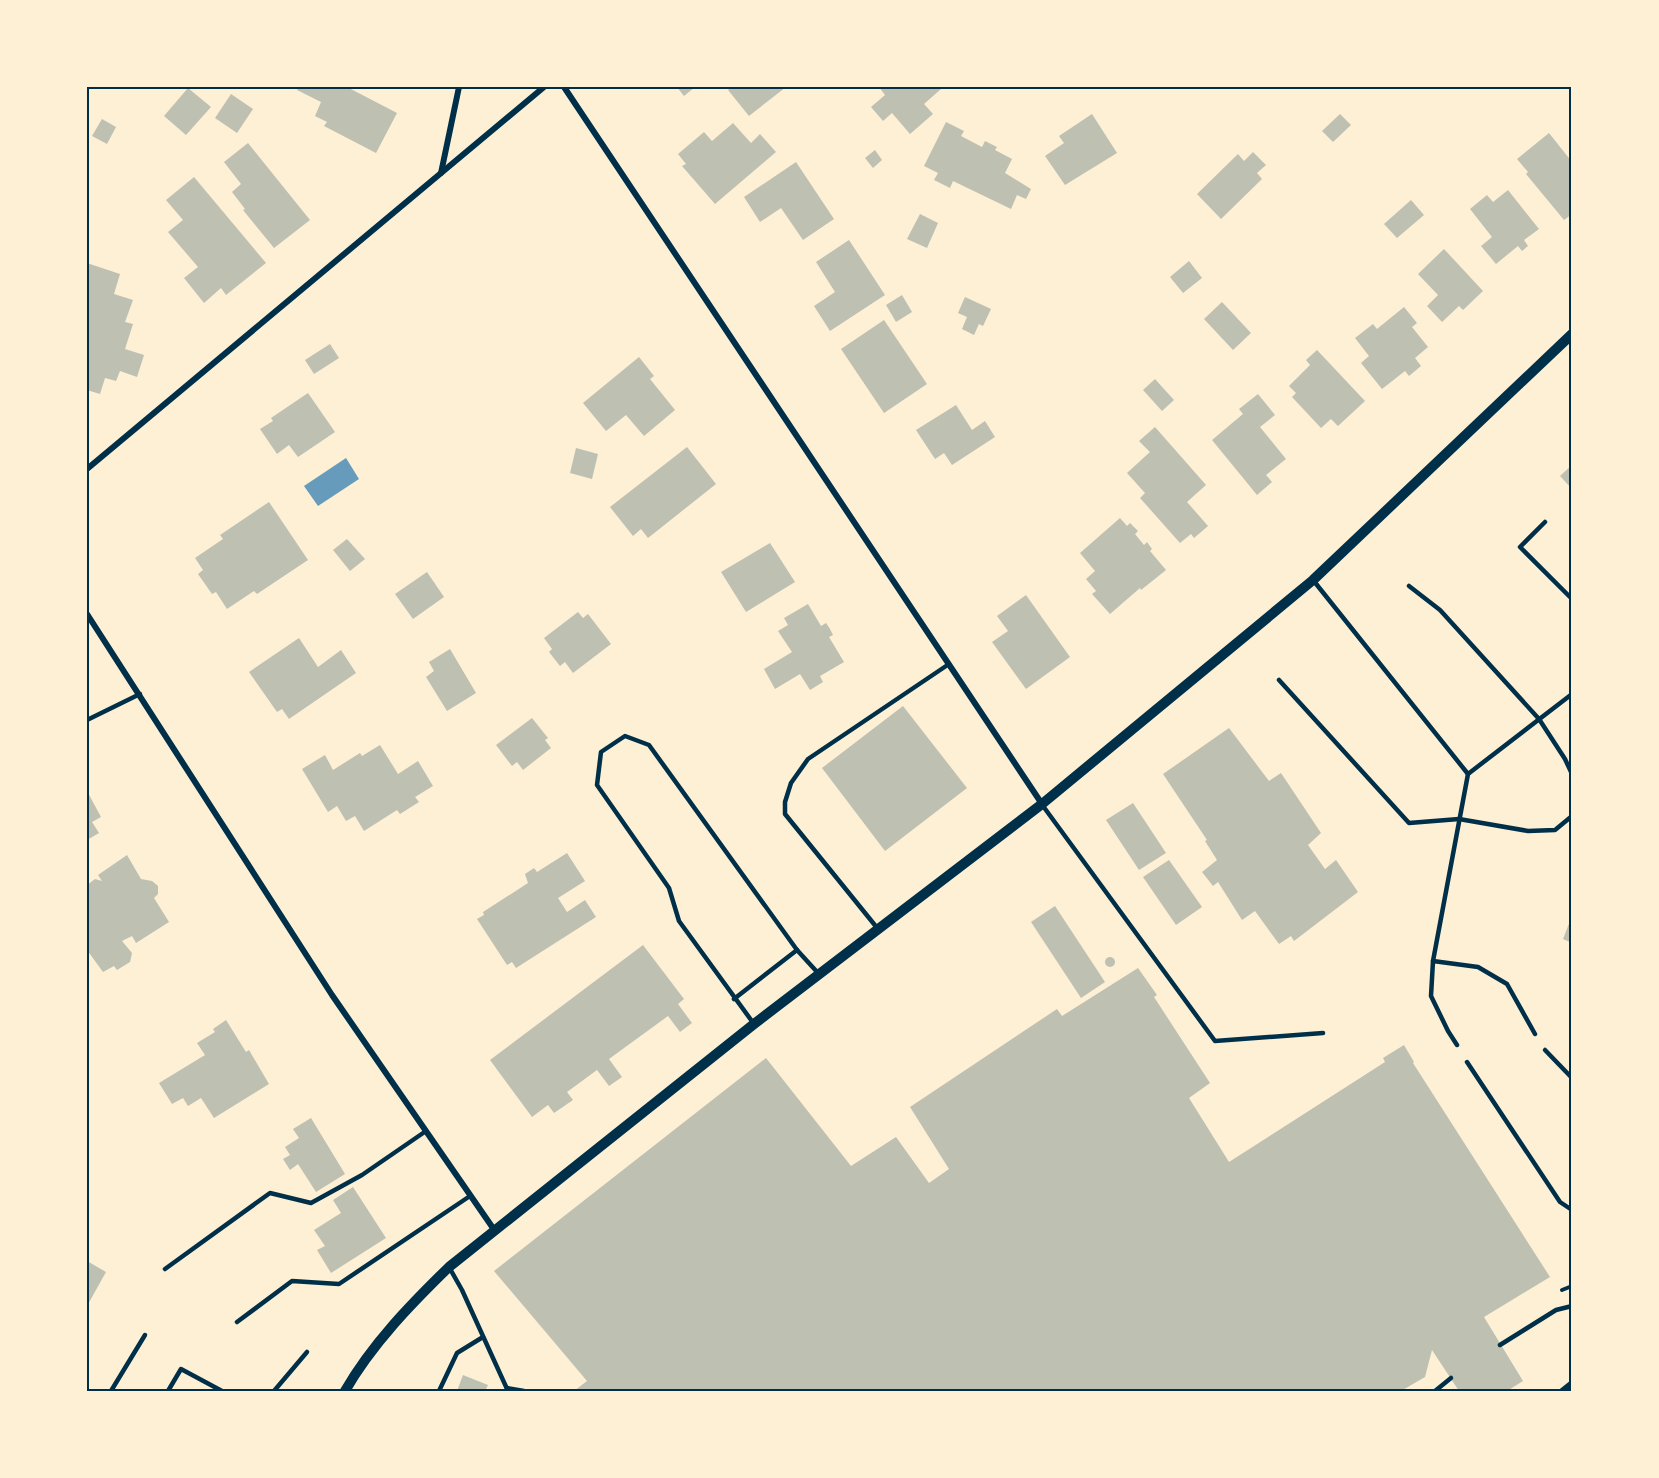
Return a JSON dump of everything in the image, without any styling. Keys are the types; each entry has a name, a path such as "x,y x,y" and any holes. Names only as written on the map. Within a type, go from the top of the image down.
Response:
{"street":[{"path":"441,173 459,87"},
{"path":"87,469 544,87"},
{"path":"564,87 1042,804"},
{"path":"345,1391 356,1371 387,1334 419,1296 449,1267 754,1024 1042,804 1313,580 1572,334"},
{"path":"87,614 332,995 495,1231"},
{"path":"1562,1391 1572,1383"}],"lane":[{"path":"1545,522 1520,547 1572,599"},
{"path":"1313,580 1468,774"},
{"path":"1409,586 1440,610 1539,719 1572,774"},
{"path":"878,929 785,814 785,802 791,783 808,759 949,664"},
{"path":"1279,680 1409,824 1460,819 1528,831 1555,830 1572,816"},
{"path":"87,720 140,694"},
{"path":"1457,1045 1431,996 1433,961 1468,774 1572,694"},
{"path":"754,1024 679,921 669,888 597,785 601,752 625,736 649,745 797,950 819,974"},
{"path":"1042,804 1215,1041 1323,1033"},
{"path":"734,999 797,950"},
{"path":"1433,961 1478,968 1507,984 1535,1034"},
{"path":"1545,1050 1572,1078"},
{"path":"1467,1062 1560,1202 1572,1210"},
{"path":"165,1269 270,1193 311,1203 362,1175 426,1131"},
{"path":"237,1322 292,1281 339,1284 470,1196"},
{"path":"449,1267 462,1290 507,1390 524,1391"},
{"path":"1500,1345 1556,1310 1572,1306"},
{"path":"111,1391 145,1335"},
{"path":"439,1391 457,1353 483,1337"},
{"path":"274,1391 307,1352"},
{"path":"168,1391 181,1369 222,1391"},
{"path":"1435,1391 1450,1378"}],"water":[{"path":"346,458 359,479 318,506 304,486"}],"building":[{"path":"299,87 347,87 397,113 376,153 324,126 327,122 315,116 321,102 297,90"},
{"path":"677,87 695,87 684,96"},
{"path":"732,87 786,87 749,116 728,90"},
{"path":"879,87 939,87 941,89 924,104 933,114 910,134 892,113 883,121 871,107 885,95"},
{"path":"188,88 211,107 186,135 164,116"},
{"path":"231,94 253,109 237,133 215,118"},
{"path":"1092,114 1117,153 1065,185 1045,156 1064,143 1059,136"},
{"path":"1340,114 1351,125 1333,142 1322,131"},
{"path":"102,119 116,127 107,144 92,136"},
{"path":"946,122 964,131 961,136 982,147 985,141 997,147 995,150 1012,159 1005,173 1031,189 1026,199 1017,195 1011,209 953,181 950,188 934,180 938,173 924,166"},
{"path":"733,123 751,143 760,134 776,152 715,204 682,166 686,164 678,154 704,132 712,141"},
{"path":"1549,133 1572,162 1572,214 1564,220 1526,174 1528,172 1517,159"},
{"path":"248,143 310,220 274,248 243,210 245,209 232,192 241,184 224,162"},
{"path":"875,150 882,160 873,168 865,158"},
{"path":"1253,152 1266,165 1257,173 1262,179 1221,219 1197,194 1238,154 1244,161"},
{"path":"796,162 834,219 803,240 781,208 760,222 744,197"},
{"path":"194,177 266,263 226,295 221,288 204,303 184,278 198,267 168,232 183,220 166,200"},
{"path":"1508,190 1539,229 1524,240 1528,246 1522,251 1518,246 1496,264 1481,246 1492,237 1470,209 1487,195 1493,202"},
{"path":"1411,200 1424,215 1397,238 1384,224"},
{"path":"920,214 938,223 927,248 907,239"},
{"path":"849,240 885,295 830,331 814,306 835,292 816,262"},
{"path":"1444,249 1483,291 1463,310 1459,306 1442,322 1427,306 1438,295 1418,274"},
{"path":"1189,261 1202,278 1183,293 1170,277"},
{"path":"87,263 120,274 114,294 133,300 125,322 133,324 125,349 144,355 137,377 120,371 116,381 105,378 100,394 87,390"},
{"path":"902,295 912,312 896,322 886,305"},
{"path":"965,297 991,309 983,326 979,324 974,335 962,329 967,317 958,313"},
{"path":"1222,302 1251,333 1233,350 1204,319"},
{"path":"1404,307 1417,323 1412,327 1428,347 1415,358 1421,366 1409,376 1405,371 1382,389 1361,363 1369,356 1355,338 1373,324 1377,329"},
{"path":"884,320 927,384 884,413 841,349"},
{"path":"330,344 339,358 314,374 305,360"},
{"path":"1317,350 1365,401 1338,426 1331,419 1321,428 1292,397 1296,393 1289,386 1310,365 1306,360"},
{"path":"639,357 654,376 650,379 675,410 644,436 626,415 606,431 583,403"},
{"path":"1155,379 1174,400 1162,411 1143,390"},
{"path":"308,393 335,432 298,457 289,445 277,454 260,429 273,421 271,418"},
{"path":"1258,394 1275,415 1260,427 1286,459 1266,475 1272,482 1257,495 1212,440 1243,414 1239,409"},
{"path":"956,405 972,430 985,421 995,437 952,465 944,453 935,459 916,430"},
{"path":"1155,427 1206,485 1187,502 1208,526 1194,538 1191,534 1180,543 1140,498 1145,493 1127,473 1150,452 1139,441"},
{"path":"687,447 716,484 648,538 641,529 633,536 610,507"},
{"path":"576,448 598,454 592,479 570,473"},
{"path":"1572,465 1572,489 1560,476"},
{"path":"269,502 308,560 257,594 254,591 227,609 216,592 212,594 198,574 203,570 195,558 223,539 220,535"},
{"path":"1120,518 1127,526 1130,523 1138,531 1135,534 1144,545 1147,542 1152,549 1150,551 1166,570 1141,590 1140,588 1110,614 1092,594 1096,591 1086,579 1095,571 1080,553"},
{"path":"347,539 365,559 350,571 333,550"},
{"path":"770,543 795,582 746,612 721,572"},
{"path":"427,572 444,597 413,619 395,594"},
{"path":"1026,595 1070,657 1026,689 992,642 1008,631 997,616"},
{"path":"808,604 821,626 826,623 830,629 833,635 829,637 844,662 820,676 823,682 810,690 800,674 775,689 764,669 792,652 778,631 788,625 784,618"},
{"path":"578,612 583,618 588,614 611,644 573,673 565,662 560,666 549,652 552,649 544,638"},
{"path":"299,638 318,667 341,650 356,673 289,719 282,709 277,712 249,672"},
{"path":"450,649 476,693 447,711 426,677 434,671 429,662"},
{"path":"903,706 967,788 885,851 822,768"},
{"path":"532,718 548,738 545,740 551,748 523,770 517,762 512,766 496,745"},
{"path":"1229,728 1269,781 1281,773 1321,833 1308,845 1325,869 1336,860 1358,892 1294,941 1291,936 1279,944 1255,911 1242,920 1218,882 1213,886 1202,872 1217,860 1205,841 1207,840 1163,774"},
{"path":"380,745 398,774 418,761 433,786 415,797 419,802 400,814 397,810 364,831 355,816 346,821 337,806 328,812 302,769 325,755 333,770 360,753 362,756"},
{"path":"87,791 101,817 92,822 99,833 87,840"},
{"path":"1133,803 1166,853 1139,870 1106,820"},
{"path":"567,853 585,881 558,898 567,912 585,900 596,917 516,968 512,962 507,965 477,919 484,915 483,912 528,883 525,874 534,868 537,872"},
{"path":"127,855 141,879 152,881 158,886 158,894 154,898 169,922 136,943 132,936 122,941 132,953 130,962 117,970 114,966 103,972 87,950 87,885 95,879 102,881 98,875"},
{"path":"1169,860 1202,907 1176,925 1143,877"},
{"path":"1055,906 1105,982 1081,998 1031,922"},
{"path":"1572,916 1572,943 1563,939"},
{"path":"643,945 684,999 678,1004 692,1023 680,1032 668,1016 609,1059 622,1077 609,1086 597,1070 567,1092 573,1100 554,1113 548,1105 532,1117 490,1060"},
{"path":"1110,957 1114,958 1114,966 1110,967 1106,966 1105,962 1106,958"},
{"path":"1138,968 1157,995 1154,997 1210,1083 1189,1098 1229,1162 1385,1062 1383,1058 1404,1045 1413,1063 1550,1277 1484,1317 1523,1381 1507,1391 1459,1391 1432,1350 1425,1377 1401,1391 574,1391 587,1381 494,1271 766,1058 851,1166 896,1137 929,1183 949,1169 910,1107 1057,1009 1062,1016"},
{"path":"226,1020 246,1052 249,1050 269,1084 214,1118 201,1098 188,1106 183,1098 172,1104 159,1083 205,1055 197,1043 215,1032 213,1029"},
{"path":"311,1118 345,1174 316,1192 298,1164 290,1170 283,1159 290,1155 285,1147 299,1138 293,1129"},
{"path":"353,1187 386,1238 331,1273 317,1250 325,1246 314,1230 341,1213 333,1200"},
{"path":"87,1261 106,1272 87,1306"},
{"path":"463,1375 488,1385 485,1391 457,1391"}]}
